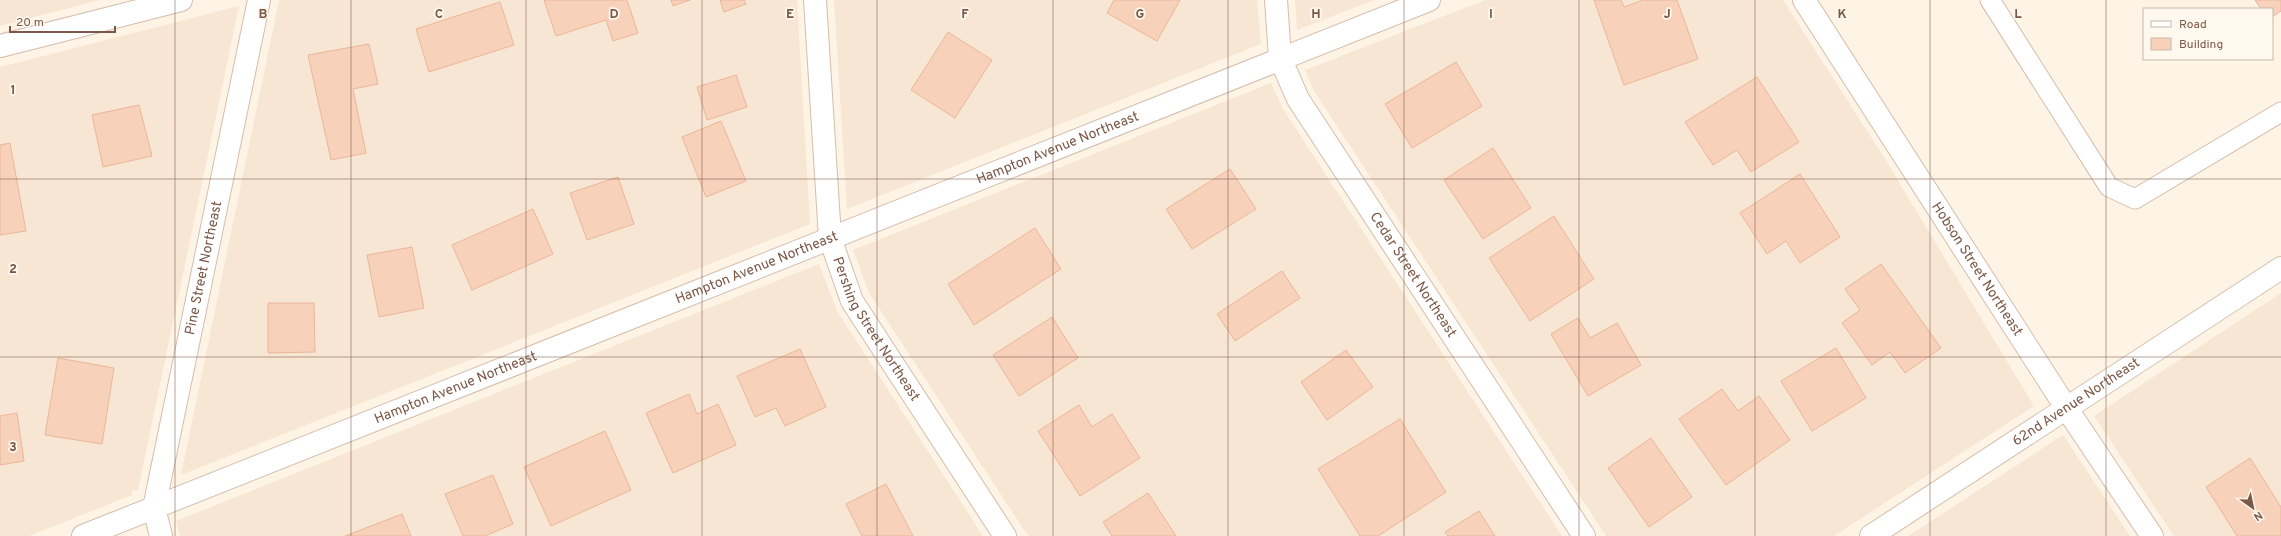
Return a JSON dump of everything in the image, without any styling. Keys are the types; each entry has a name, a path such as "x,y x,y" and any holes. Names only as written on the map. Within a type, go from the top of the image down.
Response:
{"street":[{"path":"0,46 181,0"},
{"name":"Pine Street Northeast","path":"161,536 154,508 259,0"},
{"name":"Pershing Street Northeast","path":"815,0 830,238 852,301 1005,536"},
{"name":"Cedar Street Northeast","path":"1276,0 1280,58 1298,99 1584,536"},
{"name":"Hampton Avenue Northeast","path":"83,536 1280,58 1429,0"},
{"name":"Hobson Street Northeast","path":"1804,0 2067,409 2152,536"},
{"name":"62nd Avenue Northeast","path":"1871,536 2281,268"}],"lane":[{"path":"1990,0 2109,187 2134,199 2281,112"}],"shaded area":[{"path":"0,0 100,0 0,26"},
{"path":"279,0 797,0 810,224 181,475"},
{"path":"834,0 1257,0 1261,44 847,209"},
{"path":"1295,0 1374,0 1297,30"},
{"path":"1485,0 1783,0 1885,159 2034,406 1834,536 1606,536 1314,91 1305,70"},
{"path":"239,6 138,490 132,491 132,495 29,536 0,536 0,67"},
{"path":"1271,83 1283,109 1562,536 1028,536 869,293 853,250"},
{"path":"819,264 837,311 983,536 180,536 176,521"},
{"path":"2281,293 2281,536 2174,536 2094,416"},
{"path":"2063,435 2130,536 1908,536"}],"building":[{"path":"544,0 627,0 638,33 613,41 606,20 556,36"},
{"path":"671,0 690,0 673,6"},
{"path":"720,0 744,0 746,4 724,12"},
{"path":"1114,0 1180,0 1157,41 1107,13"},
{"path":"1594,0 1621,0 1624,7 1643,0 1677,0 1698,59 1624,85"},
{"path":"2255,0 2281,0 2281,11 2273,16 2273,8 2260,8"},
{"path":"500,2 514,45 429,72 416,29"},
{"path":"948,32 992,60 955,118 911,90"},
{"path":"369,44 378,84 353,89 366,153 331,160 308,55"},
{"path":"1456,62 1482,106 1412,148 1385,104"},
{"path":"736,75 747,107 707,120 697,87"},
{"path":"1757,77 1799,142 1751,172 1737,150 1713,165 1685,122"},
{"path":"139,105 152,156 103,167 92,115"},
{"path":"721,121 746,181 706,197 682,137"},
{"path":"10,143 26,231 0,235 0,145"},
{"path":"1493,148 1531,208 1483,239 1444,180"},
{"path":"1230,169 1256,209 1192,249 1166,209"},
{"path":"1800,174 1840,237 1800,263 1786,241 1767,254 1740,213"},
{"path":"618,177 634,224 587,240 570,193"},
{"path":"533,209 553,254 472,290 452,245"},
{"path":"1554,216 1594,279 1530,321 1489,258"},
{"path":"1035,228 1061,269 974,325 948,284"},
{"path":"412,247 424,308 379,317 367,255"},
{"path":"1881,264 1941,348 1905,373 1890,352 1872,365 1842,323 1860,310 1845,289"},
{"path":"1282,271 1300,298 1235,341 1217,314"},
{"path":"268,303 314,303 315,352 268,353"},
{"path":"1052,317 1078,358 1019,396 993,355"},
{"path":"1578,318 1590,338 1617,323 1641,365 1588,396 1551,334"},
{"path":"1836,348 1866,398 1812,431 1781,381"},
{"path":"800,349 826,407 785,426 776,408 755,417 737,376"},
{"path":"1346,350 1373,387 1327,420 1301,382"},
{"path":"58,358 114,368 102,444 45,435"},
{"path":"1722,389 1738,411 1759,396 1790,440 1726,485 1679,419"},
{"path":"689,394 697,414 718,404 736,445 673,473 646,413"},
{"path":"1079,405 1092,427 1112,414 1140,458 1080,496 1038,431"},
{"path":"17,413 24,461 0,465 0,416"},
{"path":"1400,419 1446,492 1378,536 1360,536 1318,469"},
{"path":"605,431 631,490 551,526 524,467"},
{"path":"1651,438 1692,497 1649,527 1608,468"},
{"path":"2250,458 2281,507 2281,536 2237,536 2206,487"},
{"path":"493,475 513,524 485,536 463,536 445,494"},
{"path":"886,484 913,536 862,536 846,504"},
{"path":"1148,493 1176,536 1112,536 1103,522"},
{"path":"1479,511 1495,536 1448,536 1445,532"},
{"path":"402,514 411,536 345,536"}]}
